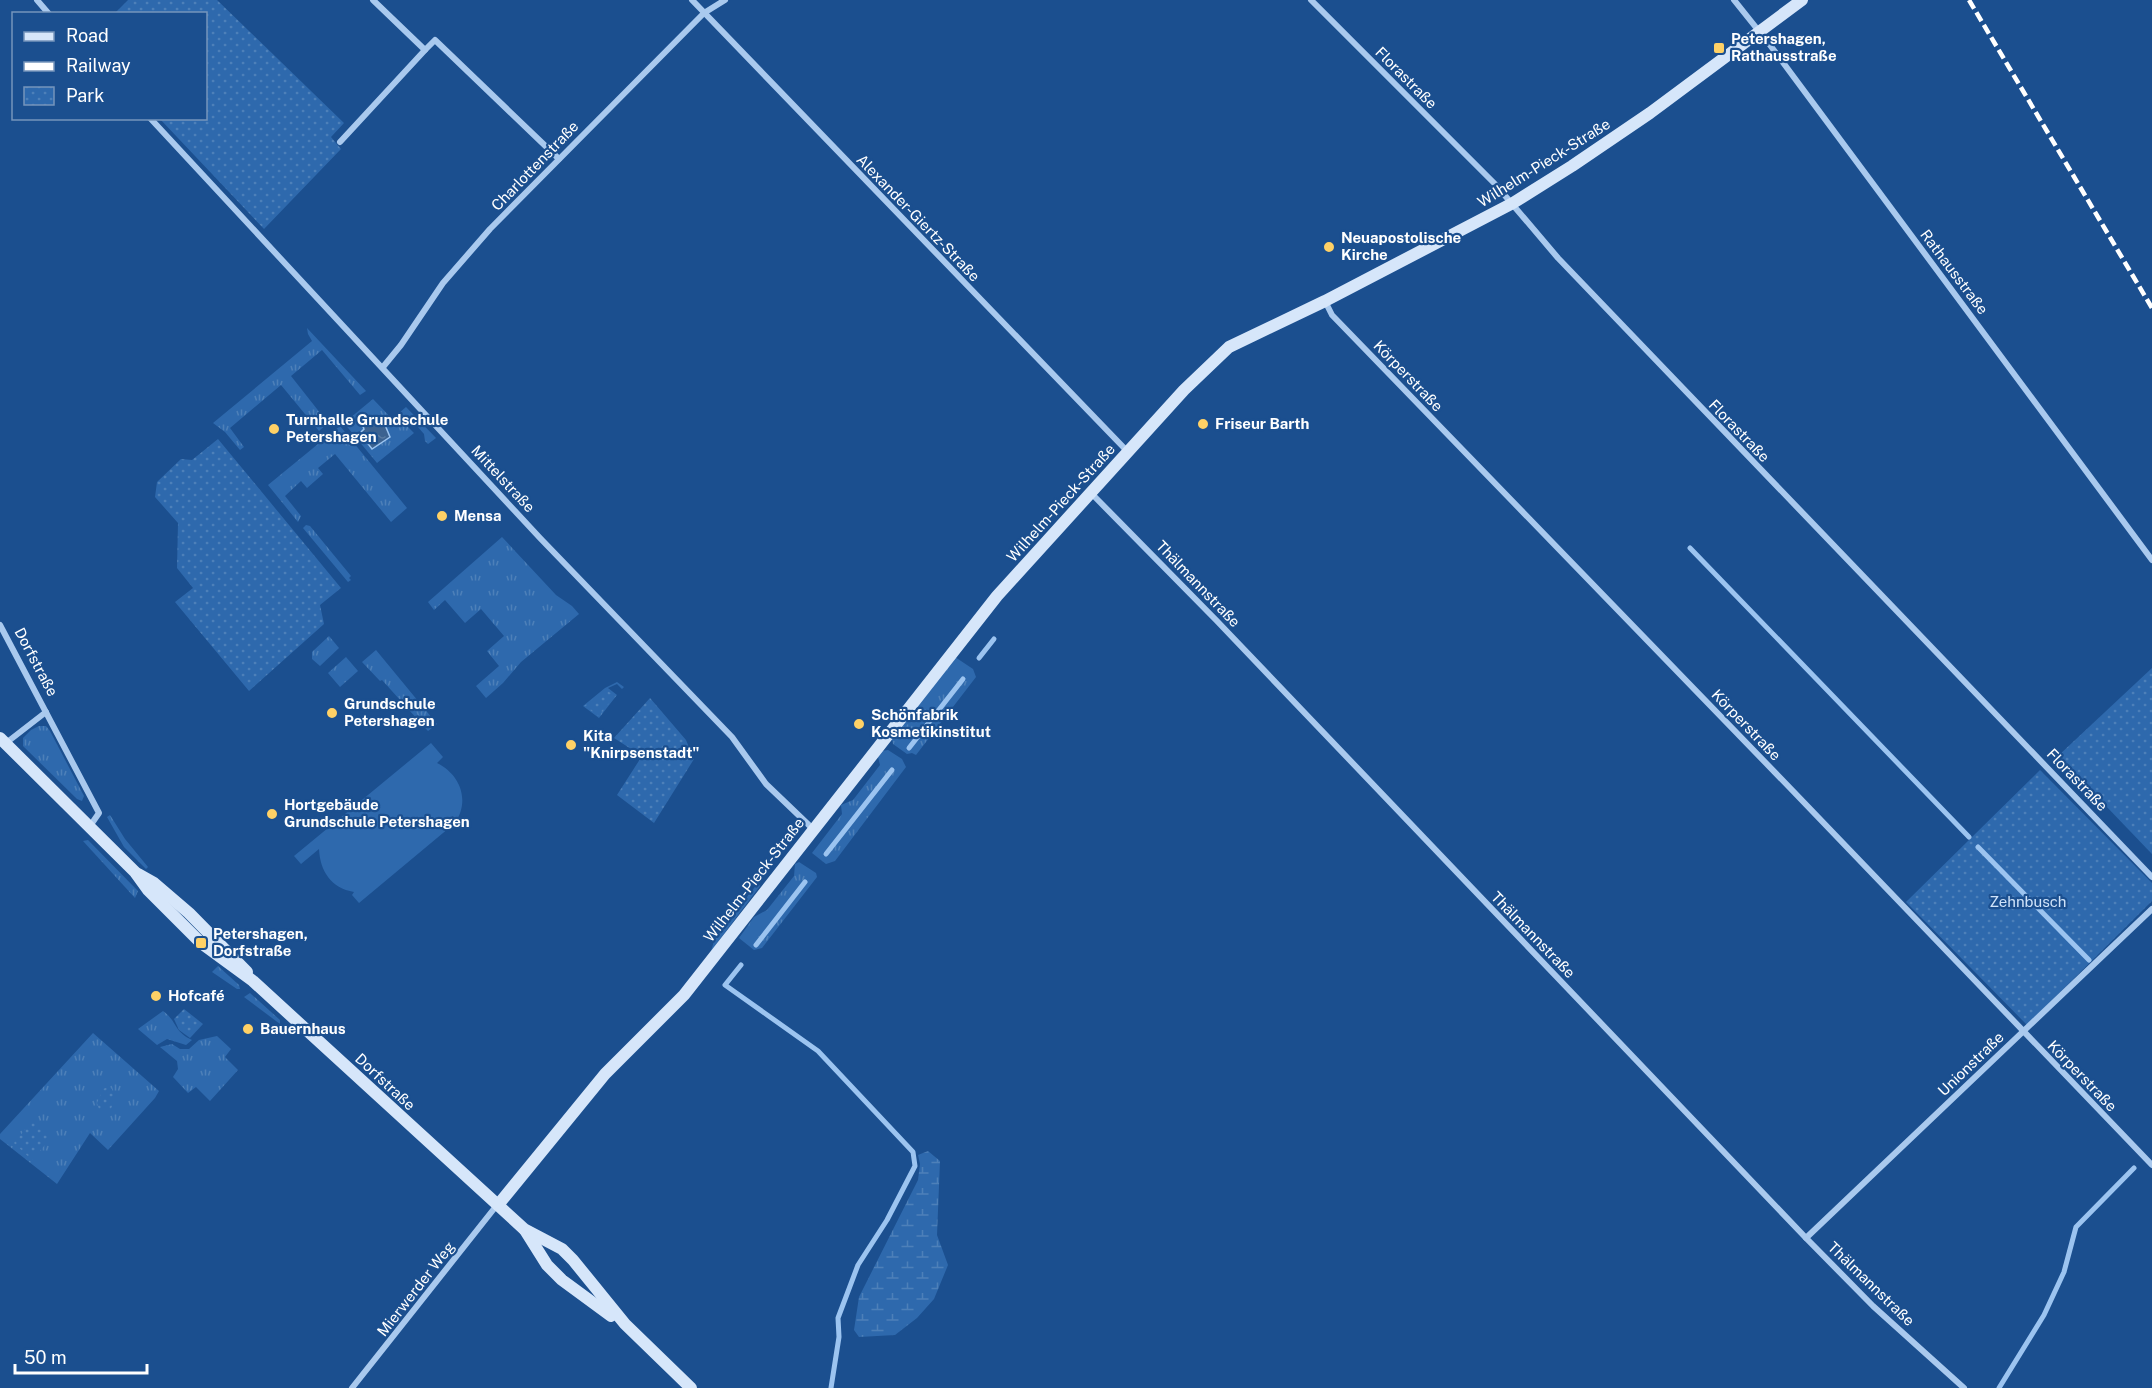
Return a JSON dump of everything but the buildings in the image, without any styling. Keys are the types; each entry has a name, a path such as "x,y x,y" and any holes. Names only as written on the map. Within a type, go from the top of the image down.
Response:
{"street":[{"path":"37,0 47,12"},
{"path":"373,0 425,50"},
{"name":"Alexander-Giertz-Straße","path":"692,0 1128,452"},
{"name":"Charlottenstraße","path":"383,367 401,345 443,283 490,230 704,13 725,0"},
{"name":"Florastraße","path":"1311,0 1513,203 1558,258 2152,876"},
{"name":"Rathausstraße","path":"1734,0 2152,560"},
{"name":"Wilhelm-Pieck-Straße","path":"498,1205 605,1074 684,995 997,596 1220,354 1229,347 1325,301 1513,203 1640,119 1802,0"},
{"path":"340,142 435,40 559,159"},
{"name":"Mittelstraße","path":"152,120 540,538 732,737 766,784 813,829"},
{"name":"Körperstraße","path":"1325,301 1332,315 2152,1165"},
{"name":"Thälmannstraße","path":"1091,493 1216,620 1806,1238 1873,1306 1964,1388"},
{"name":"Dorfstraße","path":"0,626 99,813 90,826"},
{"name":"Dorfstraße","path":"46,712 3,741 135,872 154,882 189,913 224,947 253,981 524,1229"},
{"name":"Unionstraße","path":"1806,1238 2152,909"},
{"name":"Mierwerder Weg","path":"352,1388 498,1205"},
{"path":"524,1229 547,1265 562,1280 625,1324"},
{"path":"524,1229 562,1250 625,1324 691,1388"}],"green space":[{"path":"128,0 217,0 344,123 331,137 341,149 264,229 161,120 207,120 207,12 116,12"},
{"path":"307,328 366,391 360,395 322,350 291,376 328,423 319,431 281,385 230,428 244,447 240,450 225,432 213,423 312,341"},
{"path":"373,399 395,422 407,426 414,433 377,463 344,423"},
{"path":"406,407 436,438 428,444 424,434 411,419 403,419 398,414"},
{"path":"340,426 407,508 391,522 335,454 318,468 323,474 307,488 301,481 285,496 301,516 298,522 268,485"},
{"path":"218,439 341,588 320,605 324,624 249,691 175,602 193,588 177,568 178,523 155,497 157,482 181,459 192,460"},
{"path":"306,525 310,526 351,576 349,578 351,580 348,582 303,528"},
{"path":"502,537 556,595 579,614 521,662 486,698 476,686 499,666 487,651 504,636 481,609 465,623 445,600 434,610 428,602"},
{"path":"329,636 339,648 320,666 312,659 312,652"},
{"path":"376,650 437,724 428,731 382,680 380,681 362,662"},
{"path":"346,657 358,671 340,687 328,673"},
{"path":"955,657 973,669 976,677 916,755 907,754 893,744 892,739"},
{"path":"2152,668 2152,854 2058,756"},
{"path":"617,682 624,687 622,689 617,684 608,688 617,695 599,718 583,706 605,688"},
{"path":"606,690 615,696 599,716 584,706"},
{"path":"650,698 686,740 694,759 654,823 617,795 642,756 614,738"},
{"path":"39,726 46,726 50,731 84,796 82,801 77,799 23,746 23,738"},
{"path":"431,743 443,757 437,763 452,774 461,789 462,806 455,823 359,903 352,895 354,892 339,887 328,877 324,871 319,849 301,864 294,856"},
{"path":"888,750 902,759 906,767 835,861 826,864 812,853 842,814 841,805 853,800 880,765 878,757 882,751"},
{"name":"Zehnbusch","path":"2040,770 2152,883 2152,901 2027,1025 1906,902"},
{"path":"110,815 125,839 148,867 146,869 124,847 107,817"},
{"path":"88,840 138,891 135,898 83,841"},
{"path":"799,862 816,873 817,877 762,948 754,950 739,938 754,917 767,910 794,876 795,864"},
{"path":"758,883 760,886 711,951 715,938"},
{"path":"218,966 239,985 240,989 212,972"},
{"path":"250,993 280,1020 280,1024 244,997"},
{"path":"184,1009 203,1024 190,1038 179,1030 174,1019"},
{"path":"163,1011 178,1030 192,1040 186,1045 167,1039 157,1045 138,1029"},
{"path":"93,1033 159,1091 108,1150 90,1133 57,1184 0,1139 0,1134"},
{"path":"217,1036 231,1049 225,1057 238,1070 210,1101 196,1087 188,1093 173,1077 178,1069 177,1061 160,1047 172,1044 180,1049 189,1049 199,1040"},
{"path":"108,1087 112,1089 113,1098 109,1112 99,1109 97,1103 103,1089"},
{"path":"32,1121 51,1138 32,1160 14,1143"},
{"path":"928,1151 940,1161 937,1235 948,1265 934,1299 917,1318 895,1335 859,1337 854,1330 859,1297 918,1180 920,1164 918,1155"}],"water":[{"path":"375,417 385,425 390,437 372,449 360,433 364,429 362,425"}],"waterway":[{"path":"1690,548 1969,837"},
{"path":"979,658 994,639"},
{"path":"909,748 963,679"},
{"path":"826,854 892,770"},
{"path":"1978,847 2089,960"},
{"path":"756,945 805,882"},
{"path":"741,965 725,985 818,1051 913,1152 915,1166 887,1220 858,1265 838,1318 839,1337 831,1388"},
{"path":"1999,1388 2044,1315 2064,1272 2076,1227 2134,1168"}],"railway":[{"path":"1969,0 2152,308"}],"place":[{"name":"Petershagen, Rathausstraße","path":"1719,48"},
{"name":"Neuapostolische Kirche","path":"1329,247"},
{"name":"Friseur Barth","path":"1203,424"},
{"name":"Turnhalle Grundschule Petershagen","path":"274,429"},
{"name":"Mensa","path":"442,516"},
{"name":"Grundschule Petershagen","path":"332,713"},
{"name":"Schönfabrik Kosmetikinstitut","path":"859,724"},
{"name":"Kita \"Knirpsenstadt\"","path":"571,745"},
{"name":"Hortgebäude Grundschule Petershagen","path":"272,814"},
{"name":"Petershagen, Dorfstraße","path":"201,943"},
{"name":"Hofcafé","path":"156,996"},
{"name":"Bauernhaus","path":"248,1029"}]}
